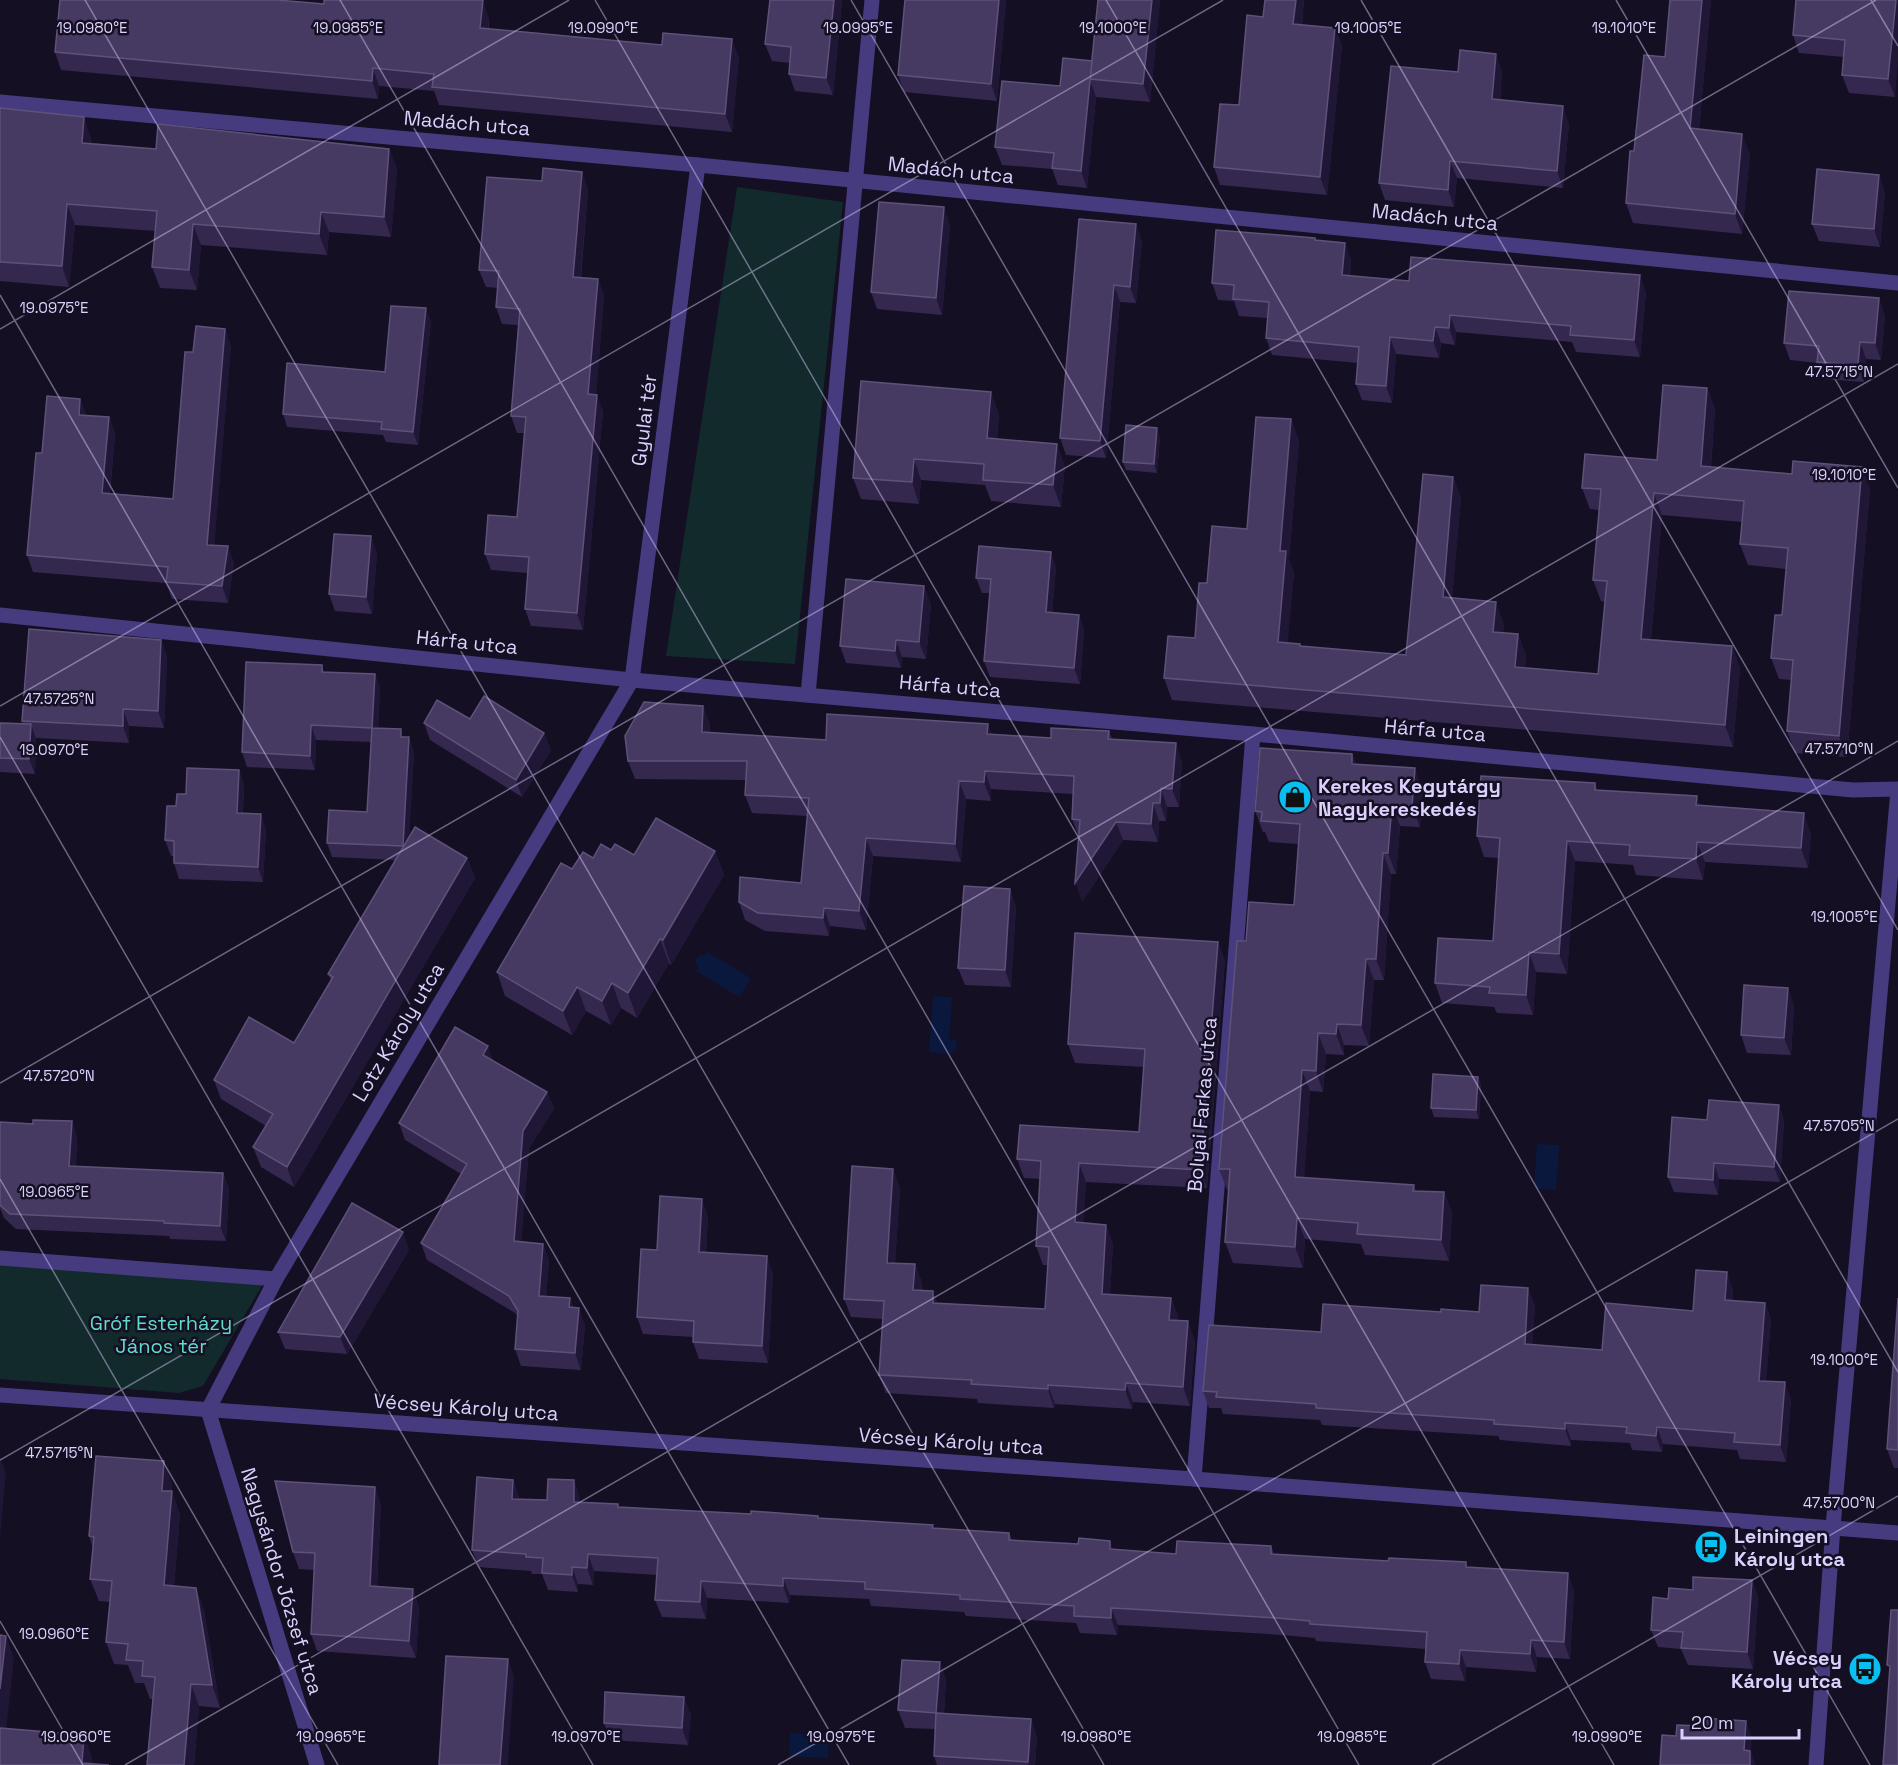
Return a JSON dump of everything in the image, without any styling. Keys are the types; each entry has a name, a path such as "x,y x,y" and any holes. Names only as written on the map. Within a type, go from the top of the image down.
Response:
{"street":[{"path":"808,695 872,0"},
{"name":"Madách utca","path":"0,102 698,165 1898,283"},
{"name":"Gyulai tér","path":"632,680 698,165"},
{"name":"Hárfa utca","path":"0,615 632,680 1253,734 1853,790 1898,789"},
{"name":"Lotz Károly utca","path":"208,1410 276,1279 632,680"},
{"name":"Bolyai Farkas utca","path":"1194,1479 1253,734"},
{"path":"1816,1765 1833,1527 1898,789"},
{"path":"0,1258 276,1279"},
{"name":"Vécsey Károly utca","path":"0,1395 1194,1479 1898,1533"},
{"name":"Nagysándor József utca","path":"208,1410 317,1765"}],"green space":[{"path":"737,187 843,202 795,664 666,656"},
{"name":"Gróf Esterházy János tér","path":"0,1265 263,1284 203,1386 179,1393 0,1379"}],"water":[{"path":"707,952 751,978 739,997 696,971 698,968 695,960 700,955 705,956"},
{"path":"933,996 952,997 949,1039 955,1040 957,1045 956,1050 950,1054 929,1052"},
{"path":"1537,1144 1559,1145 1556,1190 1534,1188"},
{"path":"790,1733 829,1735 828,1758 789,1756"}],"building":[{"path":"60,0 277,0 324,4 324,0 483,0 480,28 662,45 663,33 732,39 725,114 432,87 434,74 373,68 372,81 55,52"},
{"path":"770,0 834,0 826,78 789,74 791,47 765,44"},
{"path":"905,0 999,0 991,84 898,75"},
{"path":"1098,0 1152,0 1143,84 1090,79"},
{"path":"1265,0 1296,0 1293,24 1335,28 1320,177 1214,167 1220,104 1239,105 1247,15 1263,17"},
{"path":"1670,0 1702,0 1690,128 1742,134 1735,214 1626,203 1630,151 1634,151 1644,55 1665,57"},
{"path":"1796,0 1896,0 1888,79 1842,75 1845,40 1793,35"},
{"path":"1460,50 1496,54 1492,99 1563,106 1557,171 1450,161 1448,190 1379,183 1391,66 1458,72"},
{"path":"1063,58 1092,61 1081,171 1052,168 1054,153 995,147 1002,81 1060,86"},
{"path":"0,108 84,117 82,143 156,149 158,124 389,149 384,217 321,212 319,234 193,224 189,270 152,267 157,211 67,204 62,266 0,262"},
{"path":"543,168 582,172 573,277 598,279 588,394 597,395 577,613 525,609 529,557 485,554 488,515 517,517 526,417 511,416 520,309 496,307 499,271 479,270 487,177 542,181"},
{"path":"1817,169 1879,175 1874,229 1812,224"},
{"path":"879,202 944,207 936,298 871,292"},
{"path":"1079,219 1136,224 1130,287 1114,285 1100,441 1060,438"},
{"path":"1216,230 1315,238 1315,240 1345,243 1342,275 1409,281 1411,257 1640,275 1634,340 1570,335 1571,326 1450,315 1449,328 1435,327 1433,341 1390,337 1386,386 1356,384 1359,347 1266,338 1269,302 1233,299 1234,285 1212,283"},
{"path":"1789,291 1879,298 1875,343 1860,342 1858,365 1817,362 1819,346 1784,343"},
{"path":"391,306 426,308 413,432 381,429 382,422 283,414 287,363 385,372"},
{"path":"196,326 225,329 207,545 228,546 222,586 166,582 168,567 27,555 36,453 42,453 47,396 80,399 79,415 109,417 102,493 173,499 185,352 193,352"},
{"path":"861,381 991,392 987,438 1057,444 1053,485 983,480 984,464 914,459 912,482 853,478"},
{"path":"1663,385 1707,388 1701,466 1792,474 1793,461 1862,467 1839,736 1787,731 1793,660 1771,658 1775,615 1782,615 1788,548 1740,544 1744,501 1654,493 1641,639 1732,646 1725,725 1164,678 1168,636 1195,638 1199,583 1207,583 1212,526 1247,529 1256,417 1291,419 1280,551 1286,551 1278,642 1406,655 1423,474 1453,477 1443,597 1496,602 1493,632 1518,634 1515,667 1598,674 1607,581 1593,580 1601,489 1582,488 1585,454 1657,460"},
{"path":"1126,425 1157,428 1154,464 1123,462"},
{"path":"334,534 371,536 366,597 329,594"},
{"path":"979,546 1051,552 1046,612 1079,615 1074,668 984,661 991,579 976,578"},
{"path":"846,579 924,586 919,642 896,640 895,651 840,646"},
{"path":"29,629 161,640 158,711 123,709 123,726 22,721"},
{"path":"246,662 322,665 322,672 375,674 372,728 311,725 310,756 242,752"},
{"path":"484,696 544,733 516,780 424,723 437,700 470,719"},
{"path":"644,702 703,706 702,732 826,740 827,714 988,724 987,734 1051,738 1051,728 1109,731 1108,739 1176,743 1172,789 1161,788 1160,803 1153,803 1151,824 1116,822 1075,883 1080,820 1072,819 1074,776 985,771 984,782 959,781 955,844 866,838 859,911 824,908 823,918 758,913 739,902 740,877 801,883 809,798 745,795 747,761 628,761 625,736"},
{"path":"0,723 31,724 29,759 0,758"},
{"path":"372,728 401,729 401,737 409,737 403,846 327,843 329,810 367,812"},
{"path":"1260,748 1352,754 1352,764 1415,768 1412,806 1392,805 1388,853 1383,853 1376,959 1366,959 1361,1025 1337,1024 1336,1034 1318,1033 1316,1071 1302,1070 1295,1177 1414,1185 1413,1191 1444,1192 1441,1240 1357,1234 1358,1223 1297,1218 1295,1247 1225,1242 1230,1169 1219,1169 1237,941 1246,941 1249,902 1294,905 1300,824 1261,821 1262,812 1255,811"},
{"path":"187,768 239,770 237,813 261,814 258,867 174,863 174,841 165,840 167,806 176,806 177,794 186,794"},
{"path":"1481,776 1595,783 1595,790 1697,796 1696,805 1804,813 1801,848 1697,842 1696,859 1629,855 1630,845 1567,841 1559,954 1529,952 1526,995 1489,993 1490,987 1435,983 1438,938 1493,941 1500,838 1477,836"},
{"path":"656,818 715,851 663,940 660,939 628,993 612,983 602,1001 577,987 563,1011 497,972 561,863 572,869 583,852 593,858 601,844 611,850 615,844 634,855"},
{"path":"415,827 467,858 287,1167 253,1147 273,1114 214,1080 249,1017 294,1043 333,977 328,974"},
{"path":"964,886 1010,889 1005,970 958,968"},
{"path":"1075,933 1218,942 1200,1170 1079,1163 1075,1222 1106,1225 1102,1294 1171,1298 1169,1320 1188,1321 1183,1387 1126,1383 1125,1390 1048,1385 1048,1389 971,1384 972,1380 879,1375 884,1301 844,1299 852,1166 893,1169 887,1263 915,1264 913,1290 933,1291 933,1303 1045,1309 1049,1247 1036,1246 1041,1161 1017,1159 1020,1125 1139,1132 1145,1049 1068,1044"},
{"path":"1744,985 1788,988 1784,1038 1741,1035"},
{"path":"455,1027 488,1046 483,1055 547,1092 523,1131 514,1241 543,1244 539,1296 570,1298 569,1307 579,1308 575,1353 515,1349 518,1311 509,1296 421,1243 467,1164 399,1123"},
{"path":"1433,1074 1478,1077 1476,1110 1431,1108"},
{"path":"1709,1100 1779,1105 1774,1167 1714,1163 1713,1180 1668,1177 1672,1117 1707,1120"},
{"path":"33,1120 72,1121 69,1166 223,1173 220,1226 10,1214 0,1205 0,1122 33,1124"},
{"path":"660,1196 702,1199 699,1252 767,1256 762,1346 693,1342 694,1321 637,1317 641,1249 657,1250"},
{"path":"352,1203 403,1232 340,1337 278,1332"},
{"path":"1696,1270 1727,1272 1725,1300 1765,1303 1759,1381 1785,1382 1780,1445 1734,1442 1735,1433 1657,1427 1656,1436 1626,1433 1627,1427 1565,1423 1565,1429 1494,1424 1494,1420 1316,1408 1316,1404 1216,1397 1217,1392 1203,1391 1209,1325 1321,1332 1323,1304 1441,1312 1441,1309 1479,1312 1481,1285 1528,1288 1525,1344 1602,1350 1606,1303 1693,1311"},
{"path":"1898,1298 1898,1450 1887,1449"},
{"path":"96,1456 164,1461 162,1491 172,1491 164,1585 196,1588 212,1685 191,1684 184,1765 147,1765 155,1677 142,1676 143,1661 126,1660 128,1644 106,1642 112,1581 90,1579 94,1537 89,1536"},
{"path":"477,1477 513,1480 512,1499 547,1500 548,1479 574,1480 574,1502 618,1504 618,1507 751,1514 751,1511 818,1516 818,1518 933,1525 932,1528 1009,1533 1009,1540 1078,1544 1079,1538 1110,1541 1110,1549 1176,1554 1177,1541 1271,1546 1271,1554 1388,1561 1389,1558 1466,1562 1466,1567 1568,1573 1564,1642 1531,1640 1530,1654 1460,1650 1459,1664 1425,1662 1427,1632 1310,1624 1310,1621 1277,1618 1111,1608 1111,1618 1074,1616 1074,1606 960,1599 960,1595 865,1589 865,1582 783,1578 783,1586 701,1581 700,1602 655,1600 658,1558 588,1554 587,1568 572,1567 572,1575 542,1573 543,1558 526,1557 526,1554 472,1550"},
{"path":"275,1481 375,1487 370,1586 413,1589 409,1641 311,1634 315,1553 293,1552"},
{"path":"1693,1577 1752,1580 1747,1652 1681,1648 1683,1632 1651,1630 1653,1597 1668,1599 1669,1588 1693,1590"},
{"path":"1891,1610 1898,1610 1898,1765 1883,1765 1890,1666 1887,1665"},
{"path":"0,1635 6,1636 0,1689"},
{"path":"446,1656 508,1659 500,1765 439,1765"},
{"path":"902,1660 940,1662 936,1713 898,1710"},
{"path":"605,1692 684,1697 682,1728 604,1723"},
{"path":"936,1713 1031,1719 1028,1762 934,1756"},
{"path":"1703,1718 1746,1721 1744,1750 1750,1751 1750,1765 1660,1765 1662,1735 1676,1736 1677,1725 1702,1726"},
{"path":"0,1728 84,1735 82,1763 109,1765 0,1765"}],"place":[{"name":"Kerekes Kegytárgy Nagykereskedés","path":"1295,797"},
{"name":"Leiningen Károly utca","path":"1711,1547"},
{"name":"Vécsey Károly utca","path":"1865,1669"}]}
